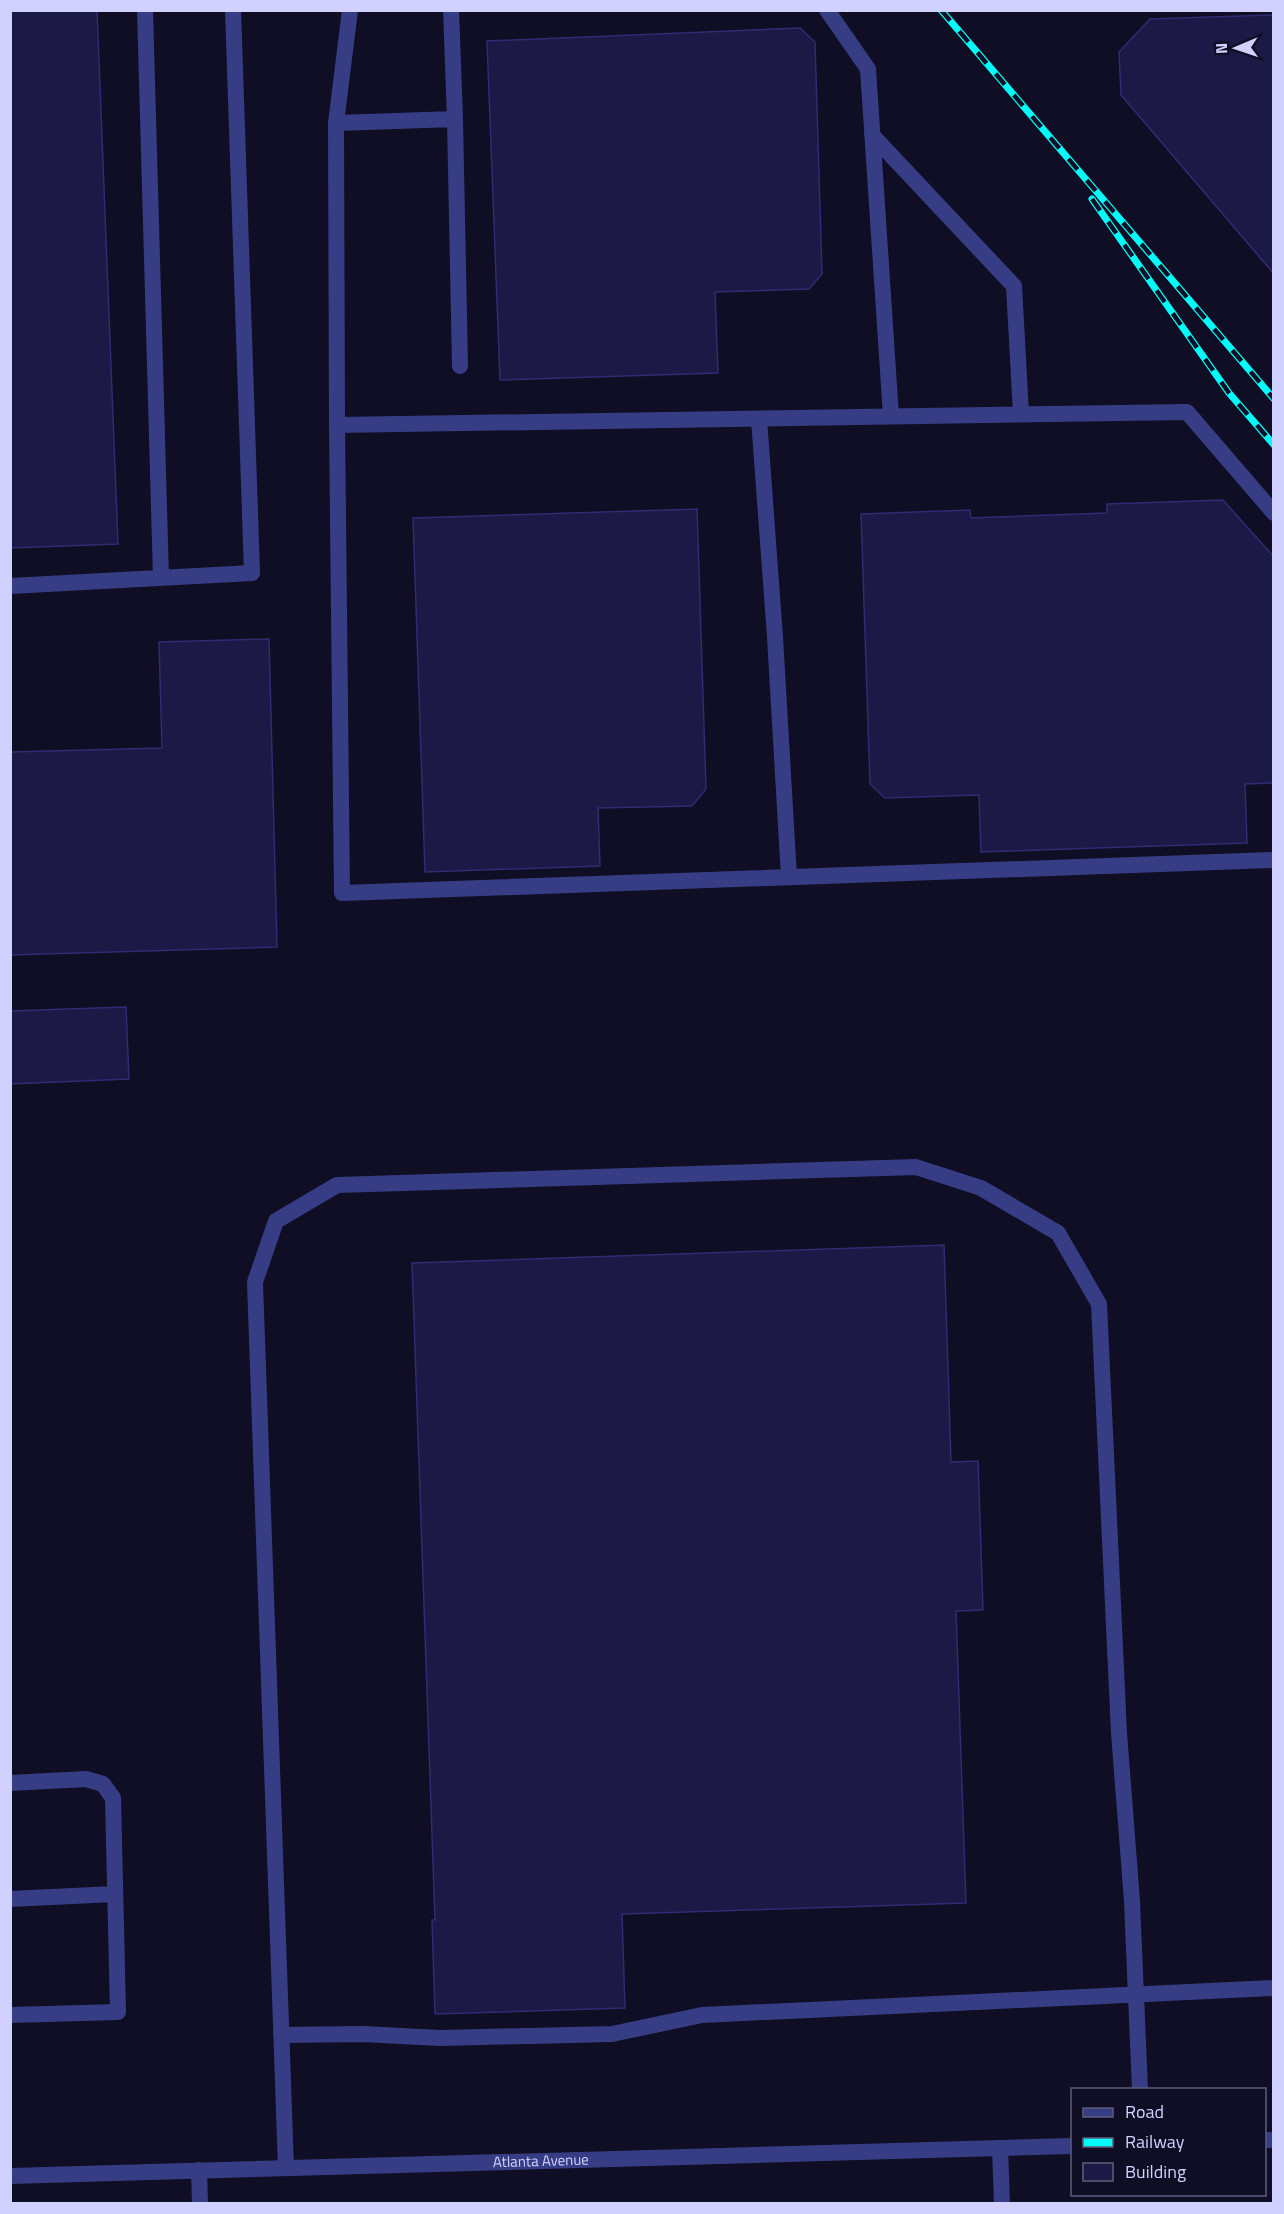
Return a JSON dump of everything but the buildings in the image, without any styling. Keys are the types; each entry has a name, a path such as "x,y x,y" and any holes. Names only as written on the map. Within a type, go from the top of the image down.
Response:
{"street":[{"path":"145,10 161,578"},
{"path":"10,586 252,573 233,10"},
{"path":"350,10 336,123 342,893 1274,860"},
{"path":"451,10 460,366"},
{"path":"827,10 868,69 891,416"},
{"path":"336,123 455,119"},
{"path":"872,135 1014,286 1021,414"},
{"path":"337,425 1187,412 1274,513"},
{"path":"759,419 789,877"},
{"path":"285,2168 255,1282 276,1221 337,1185 916,1167 981,1188 1058,1233 1099,1304 1119,1733 1132,1900 1140,2088"},
{"path":"10,1783 86,1779 103,1784 113,1798 118,2012 10,2015"},
{"path":"10,1899 116,1894"},
{"path":"281,2035 363,2034 440,2038 612,2034 702,2015 1274,1988"},
{"name":"Atlanta Avenue","path":"10,2176 1071,2146"},
{"path":"1000,2148 1002,2204"},
{"path":"199,2170 200,2204"}],"railway":[{"path":"941,10 1274,399"},
{"path":"1092,199 1229,393 1274,445"}]}
